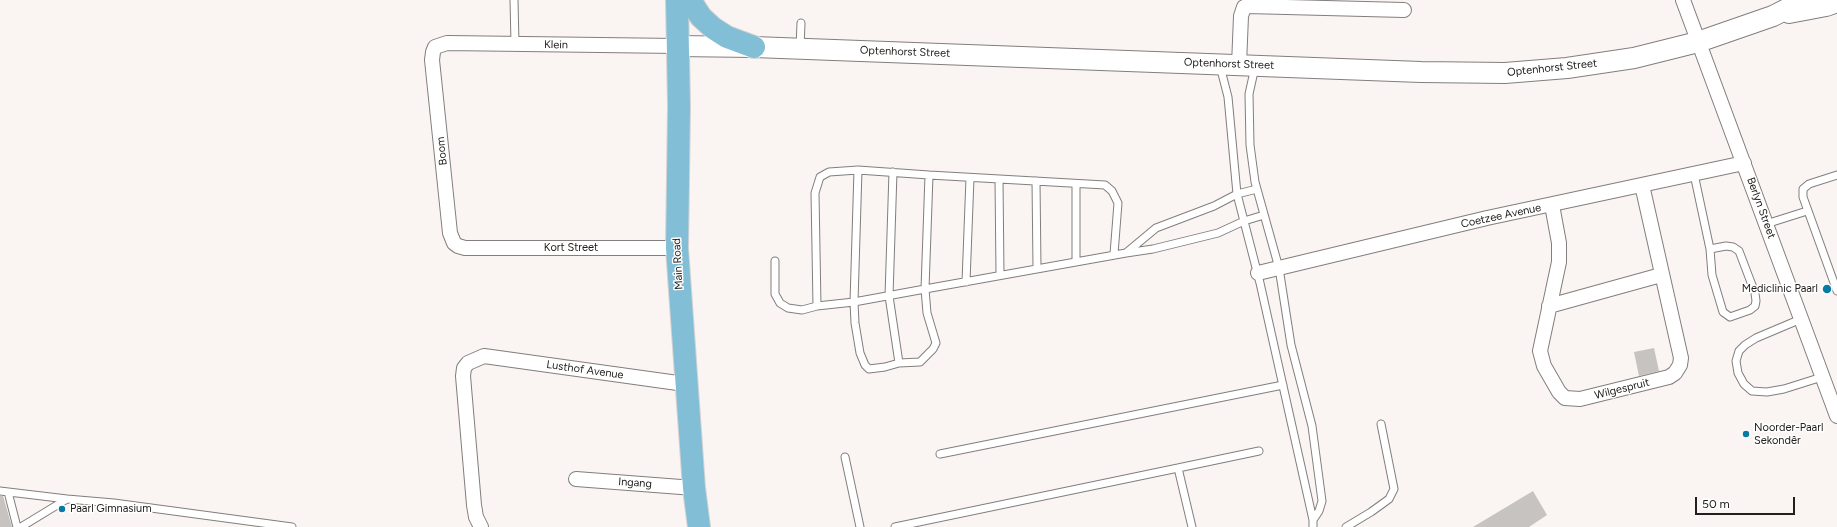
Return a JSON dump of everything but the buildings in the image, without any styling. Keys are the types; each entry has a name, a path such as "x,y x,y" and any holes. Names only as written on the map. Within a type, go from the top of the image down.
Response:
{"main road":[{"name":"Main Road","path":"677,0 679,106 677,248 694,488 699,527"},
{"path":"690,0 701,17 713,28 727,37 754,47"},
{"name":"Optenhorst Street","path":"677,46 754,47 1421,72 1504,73 1567,68 1634,58 1698,42 1773,16 1804,0"},
{"name":"Optenhorst Street","path":"1773,16 1826,6 1837,2"}],"street":[{"name":"Berlyn Street","path":"1683,0 1822,377 1836,407"},
{"path":"1247,65 1241,16 1244,7 1404,10"},
{"name":"Klein","path":"436,47 447,43 677,46"},
{"name":"Boom","path":"436,47 433,52 432,60 450,233 454,243 465,248"},
{"name":"Coetzee Avenue","path":"1258,273 1487,218 1744,163"},
{"name":"Wilgespruit","path":"1552,205 1559,251 1559,262 1540,351 1544,366 1559,392 1565,398 1580,398 1669,377 1678,369 1680,358 1642,185"},
{"name":"Kort Street","path":"465,248 677,248"},
{"path":"1549,306 1661,275"},
{"name":"Lusthof Avenue","path":"481,527 476,517 474,505 463,376 464,368 468,363 484,356 686,384"},
{"name":"Ingang","path":"576,479 694,488"}],"lane":[{"path":"514,0 515,44"},
{"path":"800,49 801,23"},
{"path":"1220,64 1228,97 1237,194 1258,273 1313,523"},
{"path":"1247,65 1249,94 1248,125 1257,189 1279,268 1291,346 1312,426 1317,459 1322,501 1320,511 1313,523"},
{"path":"858,170 854,302 856,335 860,353 865,365 869,369 899,363 920,362 933,349 936,343 927,313 925,289 929,175"},
{"path":"818,306 815,193 820,177 829,172 858,170 1105,185 1112,191 1118,203 1114,254"},
{"path":"893,172 888,296 899,363"},
{"path":"1694,174 1710,249 1712,275 1723,312 1730,317 1750,310 1755,306 1755,293 1739,251 1733,247 1726,246 1710,249"},
{"path":"1837,175 1809,184 1804,189 1802,198 1837,291"},
{"path":"966,282 970,178"},
{"path":"999,179 1000,275"},
{"path":"1036,181 1037,268"},
{"path":"1076,184 1076,261"},
{"path":"1126,253 1156,228 1214,206 1237,194 1257,189"},
{"path":"1766,224 1807,211"},
{"path":"775,261 775,294 780,303 788,308 802,310 818,306 854,302 966,282 1114,254 1153,249 1218,233 1244,221 1264,215"},
{"path":"1801,319 1756,338 1745,345 1739,351 1736,361 1738,373 1744,384 1752,390 1768,392 1784,389 1822,377"},
{"path":"940,454 1283,384"},
{"path":"1346,527 1389,500 1394,489 1381,424"},
{"path":"895,527 1259,451"},
{"path":"845,457 860,527"},
{"path":"1178,468 1192,527"},
{"path":"16,527 4,492 114,503 292,527"},
{"path":"21,527 67,499"}],"place":[{"name":"Mediclinic Paarl","path":"1827,289"},
{"name":"Noorder-Paarl Sekondêr","path":"1746,434"},
{"name":"Paarl Gimnasium","path":"62,509"}]}
